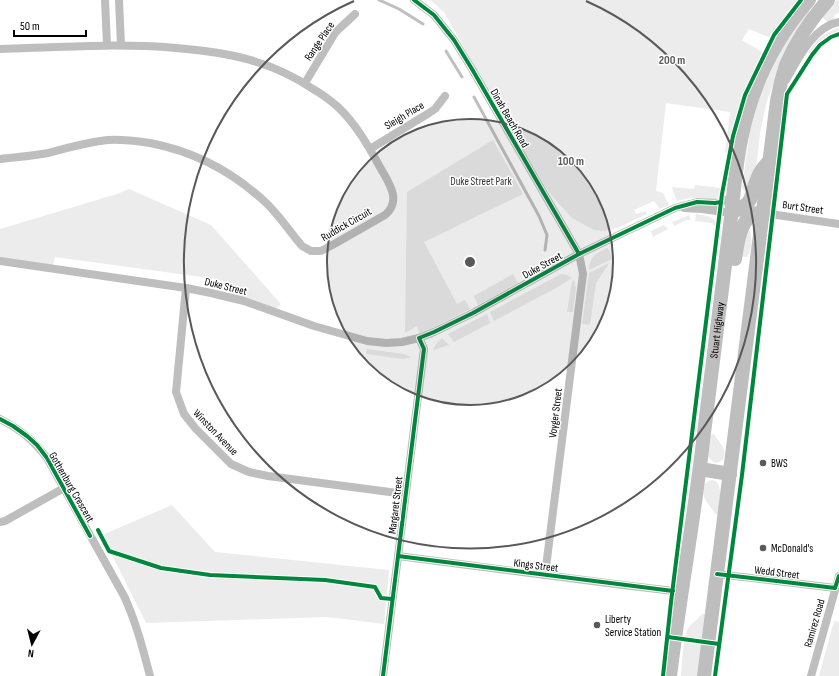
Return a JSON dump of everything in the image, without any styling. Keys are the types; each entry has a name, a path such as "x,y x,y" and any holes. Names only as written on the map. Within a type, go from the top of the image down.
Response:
{"highway":[{"name":"Stuart Highway","path":"670,676 700,469 741,140 755,89 774,49 798,13 809,0"},
{"path":"704,676 777,102 782,77 790,58 807,27 828,0"},
{"path":"731,213 743,207 750,201 759,175 770,161"},
{"path":"716,333 730,288 740,235 750,217 754,214 763,213"},
{"path":"700,469 730,474"}],"street":[{"path":"105,0 107,45"},
{"path":"119,0 120,45"},
{"name":"Dinah Beach Road","path":"414,0 434,15 454,40 579,254"},
{"name":"Range Place","path":"305,83 335,33 355,14"},
{"path":"777,102 788,76 812,39 828,26 839,22"},
{"name":"Ruddick Circuit","path":"0,49 120,45 187,49 234,55 262,63 305,83 337,106 346,115 370,149 392,190 393,202 391,209 385,214 324,250 318,252 308,250 302,246 263,200 229,173 192,155 177,150 150,143 119,139 90,142 31,156 0,159"},
{"name":"Sleigh Place","path":"370,149 429,113 445,96"},
{"name":"Duke Street","path":"0,262 186,288 244,301 314,326 367,341 402,342 420,338 473,313 579,254 675,208 697,202 719,203 733,197"},
{"name":"Duke Street","path":"675,208 702,209 731,213"},
{"name":"Burt Street","path":"763,213 839,224"},
{"name":"Voyger Street","path":"545,575 583,274 579,254"},
{"name":"Winston Avenue","path":"186,288 176,392 184,414 196,429 231,464 249,472 268,476 405,494"},
{"name":"Margaret Street","path":"383,676 424,350 420,338"},
{"name":"Gothenburg Crescent","path":"0,419 27,436 37,445 47,458 121,590 130,609 139,634 150,676"},
{"path":"0,522 5,521 64,488"},
{"name":"Kings Street","path":"398,556 682,592"},
{"name":"Wedd Street","path":"717,574 836,588"},
{"name":"Ramirez Road","path":"811,676 839,576"}],"green space":[{"path":"430,0 799,0 771,38 749,29 742,40 762,52 743,94 729,153 725,153 730,112 666,103 656,191 663,193 669,205 660,209 654,201 634,210 636,214 645,211 647,214 617,228 604,231 594,230 572,218 552,196 485,85 444,12"},
{"path":"837,0 839,0 839,12 834,16 835,21 829,23 822,17"},
{"path":"808,10 812,13 776,76 767,101 760,133 756,169 748,192 744,191 742,188 755,107 779,51"},
{"path":"838,28 839,33 823,42 811,55 808,53 820,38 828,32"},
{"name":"Duke Street Park","path":"493,140 523,194 424,242 457,304 465,300 470,309 419,333 417,326 405,333 407,192"},
{"path":"695,185 721,188 721,193 717,199 689,198 677,201 672,187 694,189"},
{"path":"129,189 211,225 281,304 276,309 225,291 228,283 216,279 55,257 53,265 0,258 0,229 117,194"},
{"path":"696,214 715,220 716,227 712,223 695,221"},
{"path":"690,215 690,220 686,220 674,226 672,222"},
{"path":"664,225 668,229 653,237 651,231"},
{"path":"748,230 750,231 751,238 750,252 747,257 738,256"},
{"path":"608,248 612,259 589,270 590,262 594,256"},
{"path":"609,263 596,283 590,325 582,324 589,273"},
{"path":"513,274 518,283 478,305 474,296"},
{"path":"561,274 572,278 494,321 490,312"},
{"path":"574,280 576,288 573,312 567,312 572,281"},
{"path":"487,314 490,323 454,342 448,334"},
{"path":"442,338 449,345 434,350 433,349 437,343"},
{"path":"367,349 404,354 411,357 403,359 366,354"},
{"path":"714,434 725,454 720,462 713,462 708,456 711,435"},
{"path":"712,480 719,485 720,489 718,514 715,514 704,496 705,484"},
{"path":"172,505 215,552 389,570 384,624 327,617 146,623 102,535"},
{"path":"702,614 705,614 697,676 681,676 685,636 689,627"},
{"path":"834,621 839,622 839,676 819,676"}],"waterway":[{"path":"379,0 399,9 423,24"},
{"path":"446,51 462,77"},
{"path":"474,97 539,216 547,235 545,250"}],"cycle path":[{"path":"414,0 434,15 454,40 579,254"},
{"path":"663,676 722,194 733,136 745,95 774,35 801,0"},
{"path":"715,676 742,475 787,94 820,45 831,37 839,34"},
{"path":"383,676 424,349 419,338 473,313 579,254 675,208 697,202 721,202"},
{"path":"0,419 13,426 37,445 47,458 90,536"},
{"path":"98,530 109,551 161,568 210,575 325,580 375,587 381,598 392,599"},
{"path":"398,556 673,591"},
{"path":"717,574 835,588 839,576"},
{"path":"668,637 719,644"}],"place":[{"name":"BWS","path":"763,463"},
{"name":"McDonald's","path":"763,548"},
{"name":"Liberty Service Station","path":"597,625"}]}
